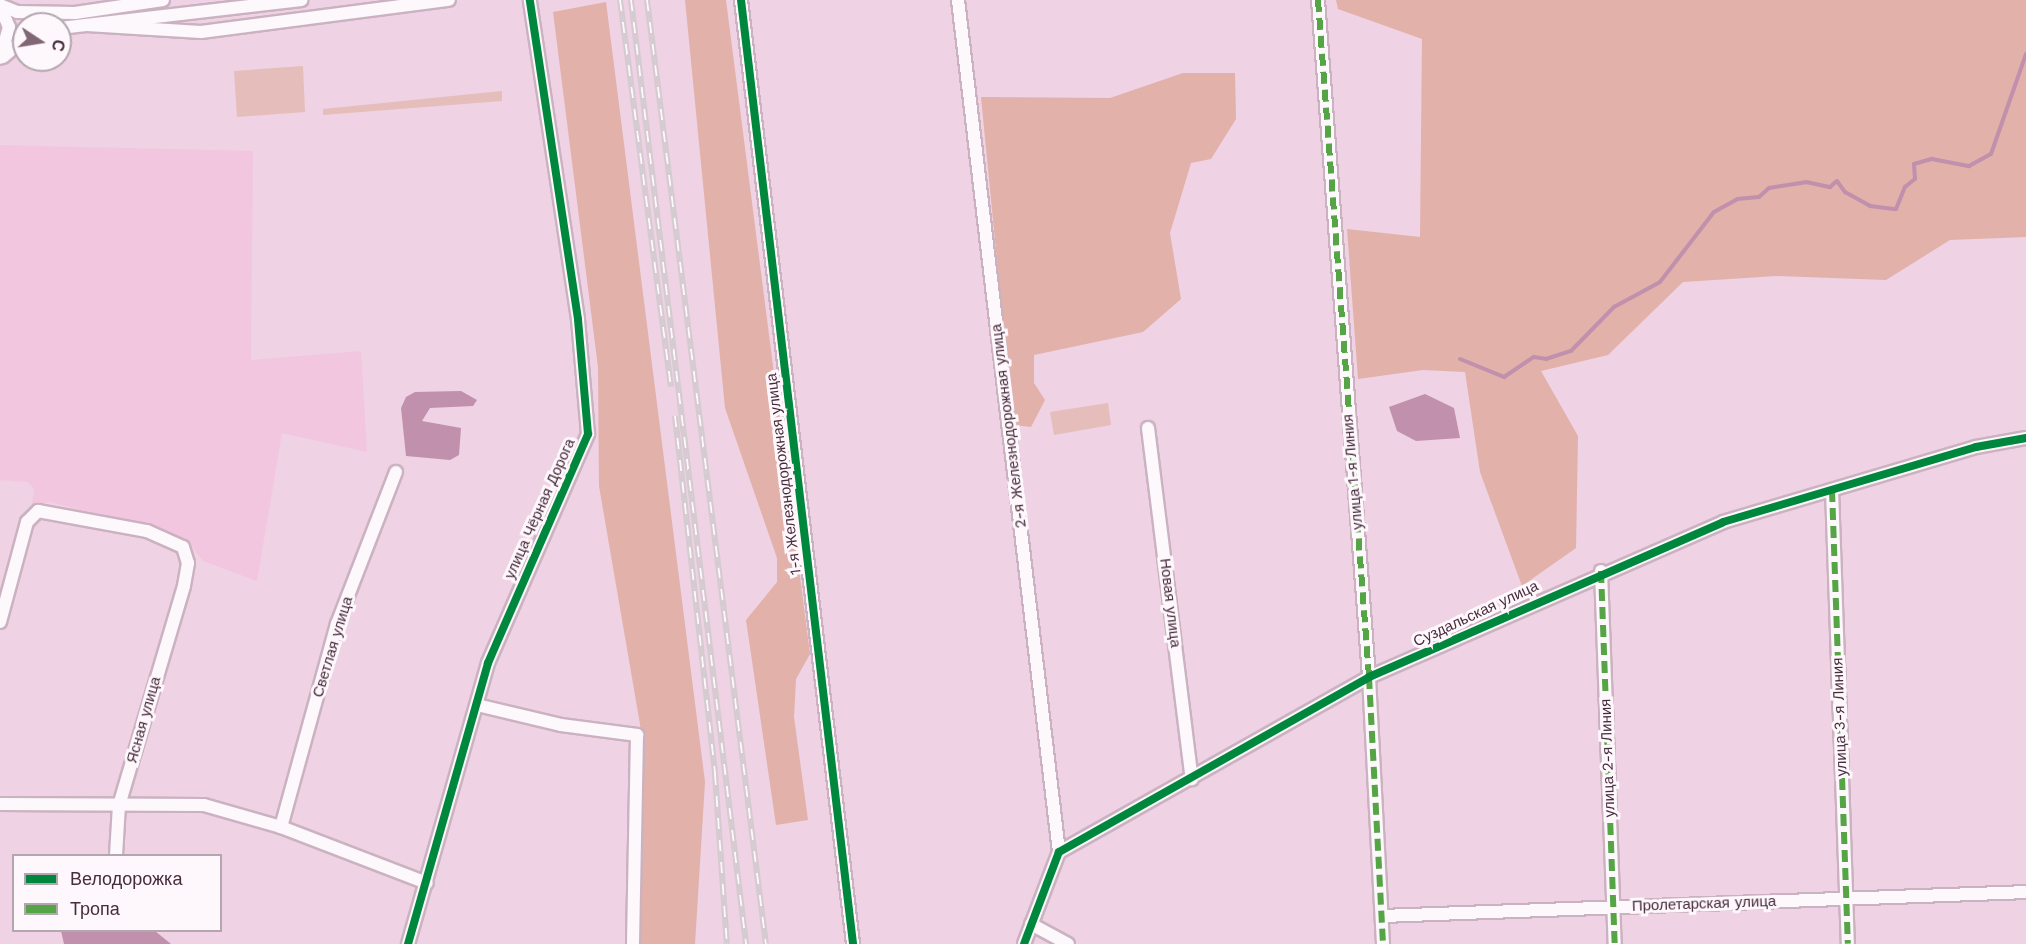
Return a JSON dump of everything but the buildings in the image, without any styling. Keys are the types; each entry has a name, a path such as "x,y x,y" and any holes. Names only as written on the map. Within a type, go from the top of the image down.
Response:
{"street":[{"path":"84,11 113,0"},
{"path":"0,5 17,12 84,11 163,0"},
{"path":"72,26 301,0"},
{"path":"87,24 201,32 449,0"},
{"name":"улица Чёрная Дорога","path":"408,944 488,663 588,434 578,319 530,0"},
{"name":"1-я Железнодорожная улица","path":"741,0 853,944"},
{"name":"2-я Железнодорожная улица","path":"958,0 1059,852"},
{"name":"улица 1-я Линия","path":"1318,0 1369,677 1383,944"},
{"path":"0,5 9,27 0,59"},
{"path":"0,59 12,49"},
{"name":"Новая улица","path":"1148,428 1192,779"},
{"name":"Суздальская улица","path":"1059,852 1192,779 1369,677 1601,571 1723,522 2026,438"},
{"name":"Светлая улица","path":"281,827 338,624 396,472"},
{"name":"улица 3-я Линия","path":"1832,490 1848,944"},
{"name":"Ясная улица","path":"0,622 27,522 38,511 51,509 169,539 183,547 188,563 184,586 119,805 116,854"},
{"name":"улица 2-я Линия","path":"1601,571 1615,944"},
{"path":"477,705 561,725 637,735 633,944"},
{"path":"0,804 204,805 281,827 427,883"},
{"path":"1024,944 1059,852"},
{"name":"Пролетарская улица","path":"1382,916 2026,892"},
{"path":"1032,924 1068,944"}],"shaded area":[{"path":"685,0 726,0 810,654 796,679 794,717 808,820 776,825 746,620 777,582 777,558 725,408"},
{"path":"1336,0 2026,0 2026,237 1950,240 1886,280 1776,276 1683,282 1608,355 1541,371 1578,436 1576,548 1522,586 1480,472 1465,372 1423,370 1358,379 1347,229 1420,237 1422,39 1338,9"},
{"path":"606,2 705,782 695,944 640,944 641,730 599,486 598,367 553,12"},
{"path":"303,66 305,112 237,117 234,71"},
{"path":"1183,73 1235,73 1236,119 1211,159 1191,163 1170,233 1181,299 1143,332 1034,355 1034,383 1045,400 1031,427 1013,425 981,97 1110,98"},
{"path":"502,91 502,101 323,115 323,109"},
{"path":"0,145 253,151 251,360 361,351 367,452 282,433 257,581 203,561 186,539 51,502 32,504 34,489 28,482 0,480"},
{"path":"461,391 477,400 473,406 430,408 422,421 461,428 459,455 450,460 406,456 401,408 406,397 415,392"},
{"path":"1425,394 1454,408 1460,438 1416,441 1397,431 1389,407"},
{"path":"1108,403 1111,425 1054,435 1050,412"},
{"path":"61,932 156,932 171,944 64,944"}],"waterway":[{"path":"1460,359 1504,377 1534,357 1546,359 1571,351 1614,307 1660,282 1714,212 1737,199 1759,197 1769,188 1806,182 1830,187 1837,181 1845,192 1870,206 1896,209 1905,187 1915,179 1914,164 1932,159 1969,166 1991,154 2026,54"}],"railway":[{"path":"620,0 671,387"},
{"path":"631,0 746,944"},
{"path":"647,0 766,944"},
{"path":"675,416 715,774 727,944"}],"marked path":[{"path":"1318,0 1369,677 1383,944"},
{"path":"1832,490 1848,944"},
{"path":"1601,571 1615,944"}],"cycle path":[{"path":"408,944 488,663 588,434 578,319 530,0"},
{"path":"741,0 853,944"},
{"path":"1024,944 1059,852 1369,677 1723,522 1976,447 2026,438"}]}
